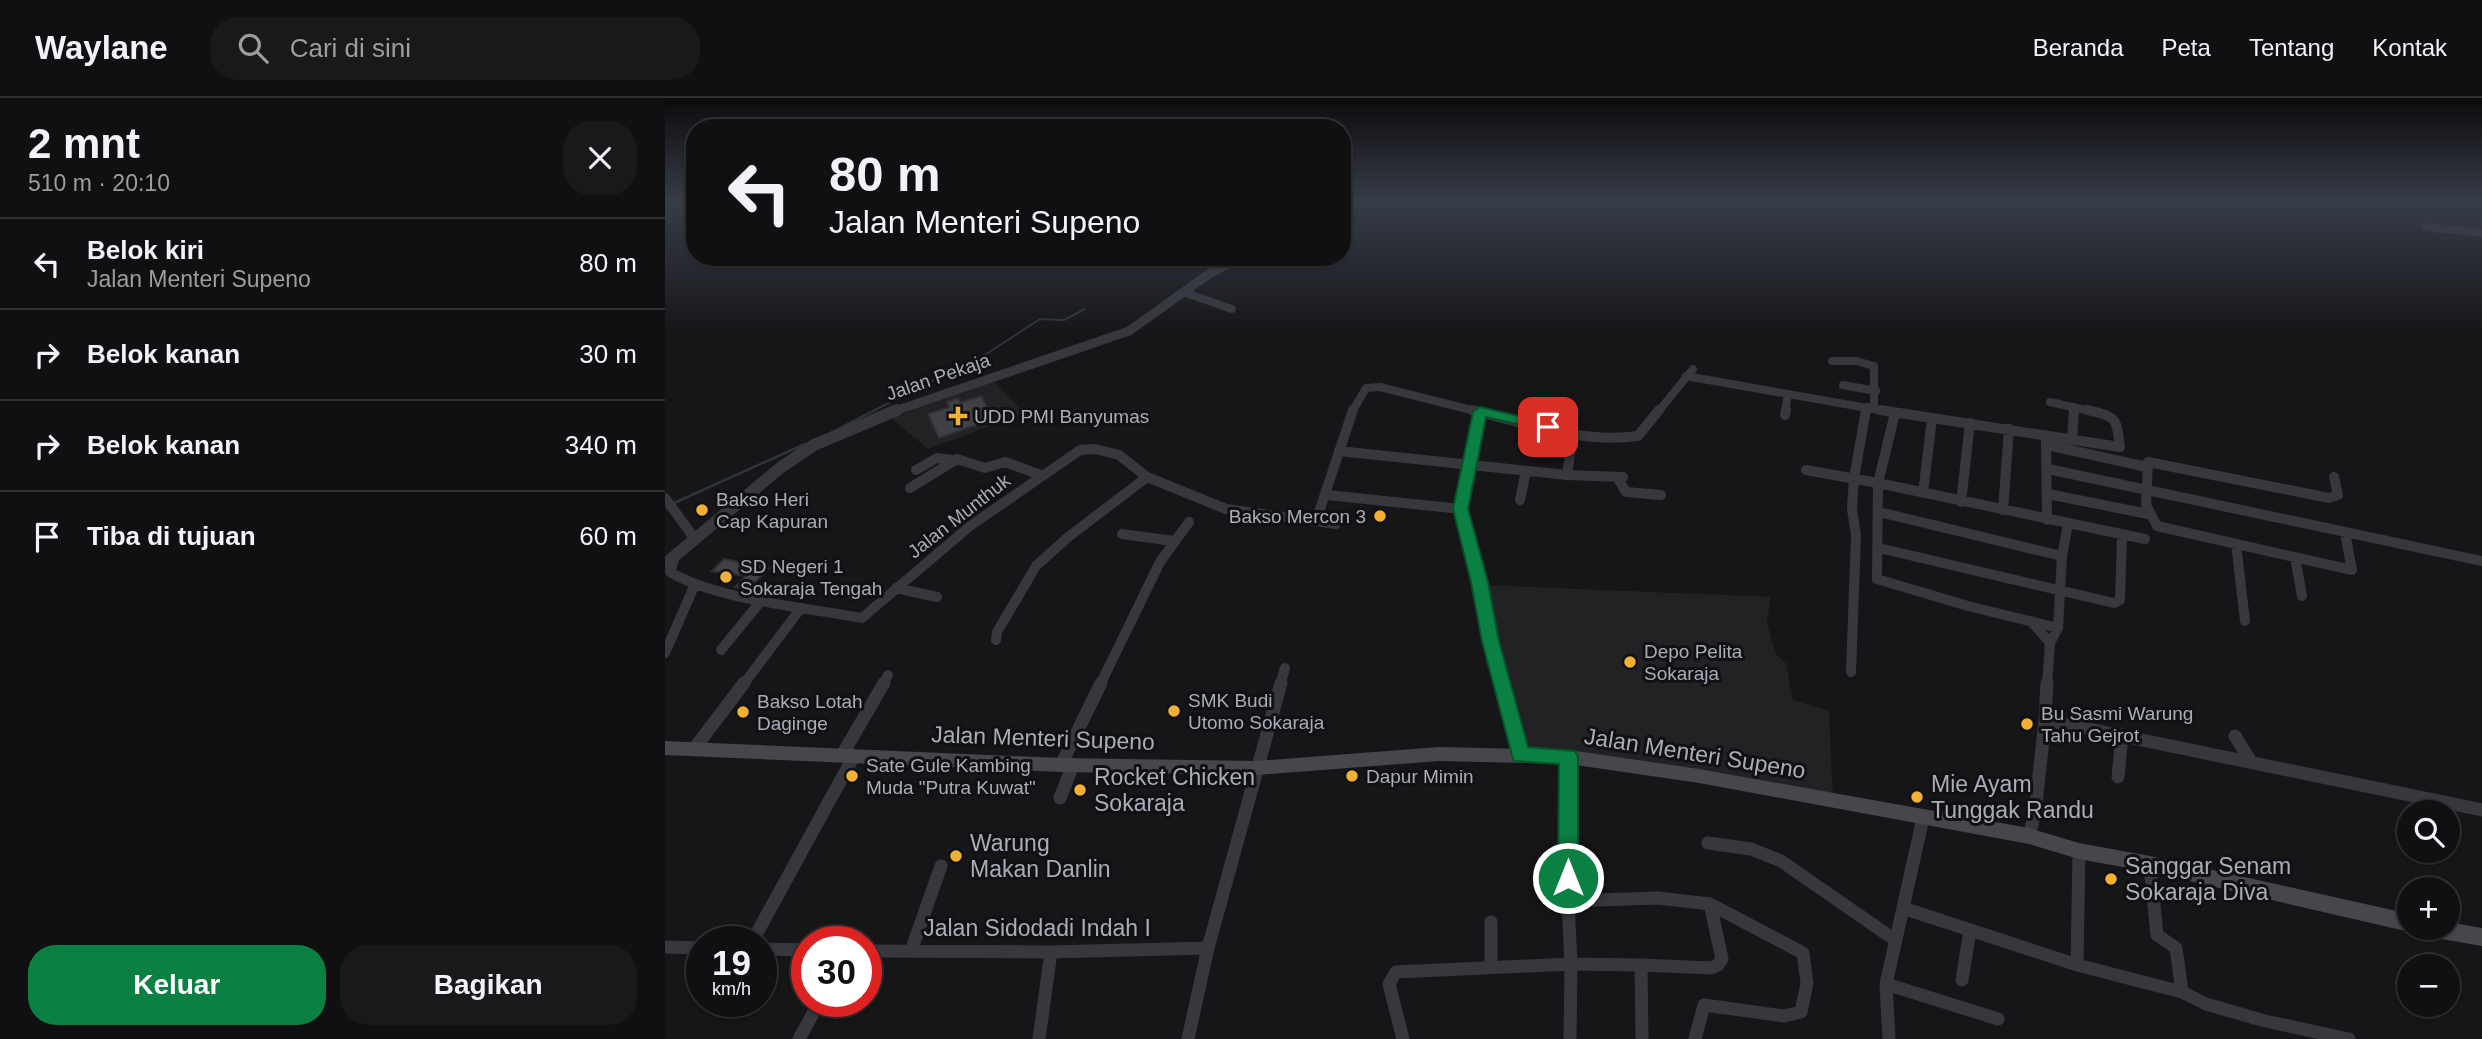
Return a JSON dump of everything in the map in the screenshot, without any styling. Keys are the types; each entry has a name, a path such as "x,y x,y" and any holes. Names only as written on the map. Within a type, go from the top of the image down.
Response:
{"main road":[{"name":"Jalan Menteri Supeno","path":"665,748 1067,765 1256,768 1439,754 1569,757 1699,776 2029,836 2079,851 2150,864 2397,920"},
{"path":"2460,933 2482,937"}],"street":[{"name":"Jalan Pekaja","path":"668,566 695,538 780,468 827,439 872,419 1129,331 1183,292 1227,266"},
{"path":"1183,292 1232,309"},
{"path":"1832,361 1856,361 1874,366 1876,391 1854,478 1852,509 1856,535 1851,672"},
{"path":"1316,521 1327,495 1355,405 1366,388 1371,386 1607,439 1634,439 1689,372 1787,394 2009,429 2147,467"},
{"path":"1843,386 1876,391"},
{"path":"1785,415 1787,394"},
{"path":"2050,402 2113,417 2120,447 2120,461"},
{"path":"2072,440 2074,407"},
{"path":"1480,412 1461,509 1491,641 1521,755"},
{"path":"1895,413 1878,482 1877,575 1884,583 2058,628"},
{"path":"1923,493 1932,418"},
{"path":"1961,502 1970,424"},
{"path":"2003,510 2009,429"},
{"path":"1567,475 1573,432"},
{"path":"2046,441 2072,440 2120,447"},
{"path":"2046,441 2047,520"},
{"name":"Jalan Munthuk","path":"668,566 695,584 761,601 862,618 970,526 1072,454 1089,448 1119,455 1147,477"},
{"path":"1339,451 1469,466 1620,477 1626,492 1661,495"},
{"path":"916,470 937,458 961,459 988,468 1005,461 1041,475"},
{"path":"911,488 953,460"},
{"path":"2334,477 2337,495 2329,498 2148,462 2148,514 2157,526 2352,570 2345,533"},
{"path":"2048,469 2482,561"},
{"path":"1806,470 1878,482 2145,540"},
{"path":"1520,500 1526,471"},
{"path":"996,640 997,632 1036,566 1067,538 1147,477 1226,509 1336,524"},
{"path":"2048,494 2148,514"},
{"path":"1327,495 1461,509"},
{"path":"668,503 695,538"},
{"path":"1879,512 2062,556"},
{"path":"1060,798 1067,765 1160,562 1189,522"},
{"path":"2029,836 2035,813 2050,643 2058,628 2062,556 2068,524"},
{"path":"1122,534 1173,541"},
{"path":"1879,548 2104,602 2119,602 2122,537"},
{"path":"2236,544 2245,621"},
{"path":"2295,557 2302,596"},
{"path":"665,653 695,584"},
{"path":"897,588 937,597"},
{"path":"722,650 761,601"},
{"path":"694,750 800,608"},
{"path":"2031,621 2050,643"},
{"path":"1188,1039 1208,948 1285,668"},
{"path":"760,926 888,675"},
{"path":"2045,720 2482,810"},
{"path":"2118,777 2122,735"},
{"path":"2235,736 2251,762"},
{"path":"1569,757 1570,1039"},
{"path":"1889,1039 1886,984 1923,818"},
{"path":"1708,843 1751,849 1781,861 1895,940"},
{"path":"2077,965 2079,851"},
{"path":"2150,864 2157,935 2176,948 2182,992"},
{"path":"911,951 941,866"},
{"path":"1568,901 1671,899 1710,904 1803,953 1806,970 1804,1006 1801,1012 1784,1016 1705,1005 1695,1039"},
{"path":"1403,1039 1389,984 1393,974 1571,964 1711,968 1718,965 1722,959 1710,904"},
{"path":"1903,908 2077,965 2182,992 2206,1004 2265,1021 2349,1039"},
{"path":"1491,922 1491,967"},
{"path":"1962,980 1970,930"},
{"path":"665,947 686,948"},
{"name":"Jalan Sidodadi Indah I","path":"882,951 1051,952 1208,948"},
{"path":"1039,1039 1051,952"},
{"path":"1641,965 1642,1039"},
{"path":"1886,984 1998,1019"},
{"path":"799,1039 811,1017"}],"shaded area":[{"name":"UDD PMI Banyumas","path":"994,382 1025,413 928,449 891,418"},
{"name":"Depo Pelita Sokaraja","path":"1481,585 1771,597 1767,622 1775,653 1786,663 1793,700 1829,711 1833,801 1526,747"}],"building":[{"name":"UDD PMI Banyumas","path":"981,396 993,419 939,438 928,414 949,407 947,402 958,398 960,403"},
{"name":"SD Negeri 1 Sokaraja Tengah","path":"724,559 769,568 747,590 735,587 746,576 712,571"}],"waterway":[{"path":"871,412 988,353 1040,319 1064,320 1085,309"},
{"path":"840,428 875,410"},
{"path":"674,503 805,444"}],"place":[{"name":"UDD PMI Banyumas","path":"958,416"},
{"name":"Bakso Heri Cap Kapuran","path":"702,510"},
{"name":"Bakso Mercon 3","path":"1380,516"},
{"name":"SD Negeri 1 Sokaraja Tengah","path":"726,577"},
{"name":"Depo Pelita Sokaraja","path":"1630,662"},
{"name":"SMK Budi Utomo Sokaraja","path":"1174,711"},
{"name":"Bakso Lotah Daginge","path":"743,712"},
{"name":"Bu Sasmi Warung Tahu Gejrot","path":"2027,724"},
{"name":"Sate Gule Kambing Muda \"Putra Kuwat\"","path":"852,776"},
{"name":"Dapur Mimin","path":"1352,776"},
{"name":"Rocket Chicken Sokaraja","path":"1080,790"},
{"name":"Mie Ayam Tunggak Randu","path":"1917,797"},
{"name":"Warung Makan Danlin","path":"956,856"},
{"name":"Sanggar Senam Sokaraja Diva","path":"2111,879"}],"route":[{"path":"1548,427 1480,412 1461,509 1491,641 1521,755 1569,757 1568,878"}]}
